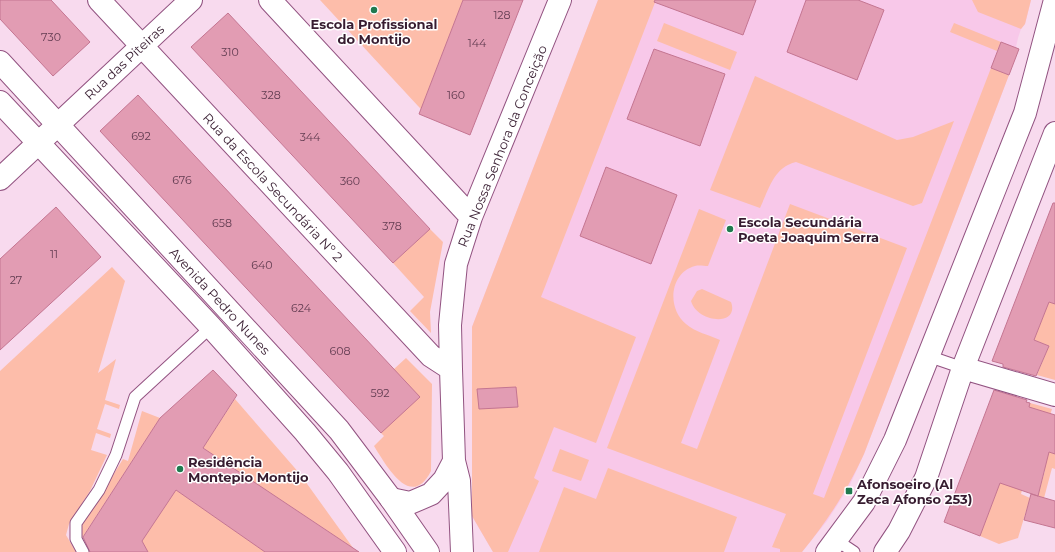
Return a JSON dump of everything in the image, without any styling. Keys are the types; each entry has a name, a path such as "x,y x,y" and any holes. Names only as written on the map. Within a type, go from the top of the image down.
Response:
{"street":[{"name":"Rua da Escola Secundária Nº 2","path":"99,0 431,356 451,369"},
{"name":"Rua das Piteiras","path":"0,179 191,0"},
{"path":"270,0 471,217"},
{"name":"Rua Nossa Senhora da Conceição","path":"462,552 459,481 454,461 450,324 456,264 471,217 560,0"},
{"path":"831,546 864,502 895,440 1025,113 1055,0"},
{"name":"Avenida Pedro Nunes","path":"0,62 339,430 391,499 428,552"},
{"name":"Avenida Pedro Nunes","path":"0,102 211,327 305,432 338,472 395,552"},
{"path":"885,552 899,531 926,478 963,368 1055,133"},
{"path":"963,368 1055,395"},
{"name":"Rua Nossa Senhora da Conceição","path":"391,499 410,503 431,494 444,480 454,461"}],"lane":[{"path":"83,552 76,539 76,523 99,490 116,455 135,397 211,327"},
{"path":"928,356 963,368"},
{"path":"831,546 854,552"}],"shaded area":[{"path":"320,0 463,0 421,109 418,106"},
{"name":"Escola Secundária Poeta Joaquim Serra","path":"598,0 1031,0 1025,24 1021,29 1018,38 1016,47 1019,49 864,454 849,487 827,521 802,552 493,552 472,516 472,327"},
{"path":"598,0 656,0 541,297 636,337 596,443 554,427 534,478 539,481 508,552 493,552 472,516 472,327"},
{"path":"972,0 1031,0 1025,24 1021,29 978,12"},
{"path":"664,23 737,52 730,70 657,41"},
{"path":"954,23 1001,42 997,51 950,32"},
{"path":"991,68 1009,75 864,454 836,505 802,552 780,552 780,549 772,547 786,514 607,448 699,209 726,220 708,266 695,266 686,270 676,283 674,292 676,310 686,324 698,331 720,340 681,443 697,449 790,204 907,248 813,494 824,498"},
{"path":"755,76 897,140 913,137 954,121 922,203 913,206 796,162 782,169 777,174 760,208 710,190"},
{"path":"430,229 443,242 430,312 431,333 410,311 424,297 393,263"},
{"path":"112,267 125,281 98,373 116,359 105,400 120,405 119,409 105,404 97,429 111,434 110,438 96,433 91,450 107,455 90,491 69,524 66,535 76,552 0,552 0,371"},
{"path":"702,289 731,302 732,310 729,315 724,318 717,319 709,318 701,314 691,301 697,291"},
{"path":"1049,302 1055,304 1055,380 1037,375 1049,346 1034,340"},
{"path":"406,358 432,384 431,471 423,482 415,487 407,486 392,473 374,446 384,436 381,433 394,369"},
{"path":"235,399 300,474 356,552 349,552 347,544 203,448"},
{"path":"1030,403 1052,409 1039,449 1055,454 1055,469 1052,468 1044,498 1038,496 1045,470 1034,466 1025,479 1021,494 1030,498 1018,538 999,544 980,536"},
{"path":"142,411 160,418 82,538 81,527 123,459 128,461"},
{"path":"560,449 589,460 581,481 552,471"},
{"path":"608,468 737,517 724,552 539,552 564,487 596,499"},
{"path":"176,490 265,552 148,552 142,541"}],"building":[{"path":"0,0 51,0 90,42 53,76 0,19"},
{"path":"463,0 523,0 470,135 419,114"},
{"path":"655,0 756,0 743,35 654,2"},
{"path":"806,0 858,0 884,10 857,80 787,52"},
{"path":"228,13 430,229 393,263 191,47"},
{"path":"1001,42 1019,49 1009,75 991,68"},
{"path":"654,49 725,74 700,146 627,119"},
{"path":"138,95 420,397 381,433 100,131"},
{"path":"606,167 677,195 651,264 580,236"},
{"path":"1053,203 1055,203 1055,304 1049,302 1034,340 1049,346 1036,376 1003,367 1003,364 992,361"},
{"path":"56,207 101,257 0,350 0,259"},
{"name":"Residência Montepio Montijo","path":"213,370 237,395 203,448 359,552 265,552 176,490 142,541 148,552 90,552 83,537 160,418"},
{"path":"516,387 518,407 479,409 477,389"},
{"path":"994,390 1027,400 1026,402 1030,403 1029,407 1055,415 1055,454 1049,452 1038,496 1000,483 980,536 944,522"},
{"path":"1031,494 1055,501 1055,528 1024,520"}],"place":[{"name":"Escola Profissional do Montijo","path":"374,10"},
{"name":"Escola Secundária Poeta Joaquim Serra","path":"730,229"},
{"name":"Residência Montepio Montijo","path":"180,469"},
{"name":"Afonsoeiro (Al Zeca Afonso 253)","path":"849,491"}]}
